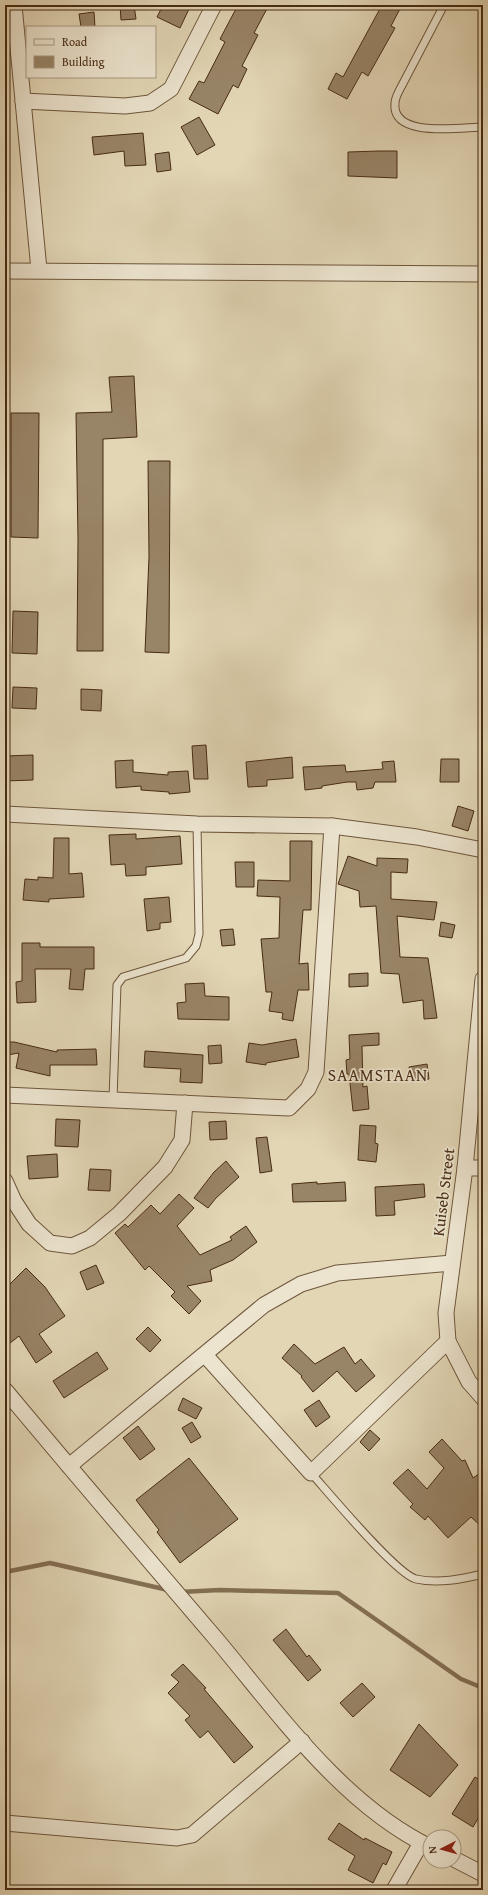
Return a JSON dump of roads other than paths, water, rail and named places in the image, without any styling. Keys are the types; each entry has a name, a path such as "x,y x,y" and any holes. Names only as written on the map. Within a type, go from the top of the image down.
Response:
{"street":[{"path":"14,5 39,270"},
{"path":"23,101 125,106 150,104 171,89 214,5"},
{"path":"5,270 483,274"},
{"path":"5,814 197,824 332,826 418,837 483,850"},
{"path":"5,1095 289,1108 308,1089 316,1072 332,826"},
{"name":"Kuiseb Street","path":"483,979 465,1168 446,1313 448,1341 469,1382 483,1398"},
{"path":"5,1181 14,1200 29,1224 50,1243 72,1246 90,1238 119,1214 166,1167 182,1140 185,1103"},
{"path":"465,1168 483,1168"},
{"path":"69,1466 264,1305 301,1284 337,1273 452,1263"},
{"path":"205,1355 311,1473 448,1341"},
{"path":"5,1390 302,1740 357,1798 395,1827 422,1843"},
{"path":"5,1823 177,1838 192,1835 302,1740"},
{"path":"394,1890 422,1851"},
{"path":"462,1863 483,1874"}],"lane":[{"path":"444,5 398,91 395,104 398,116 403,122 417,127 483,127"},
{"path":"113,1099 117,985 123,977 186,958 196,946 199,934 197,824"},
{"path":"311,1473 396,1567 415,1579 439,1581 483,1574"}],"waterway":[{"path":"5,1572 50,1563 168,1590"},
{"path":"180,1592 220,1590 338,1593 461,1679 483,1688"}],"district":[{"name":"SAAMSTAAN","path":"378,1075"}]}
